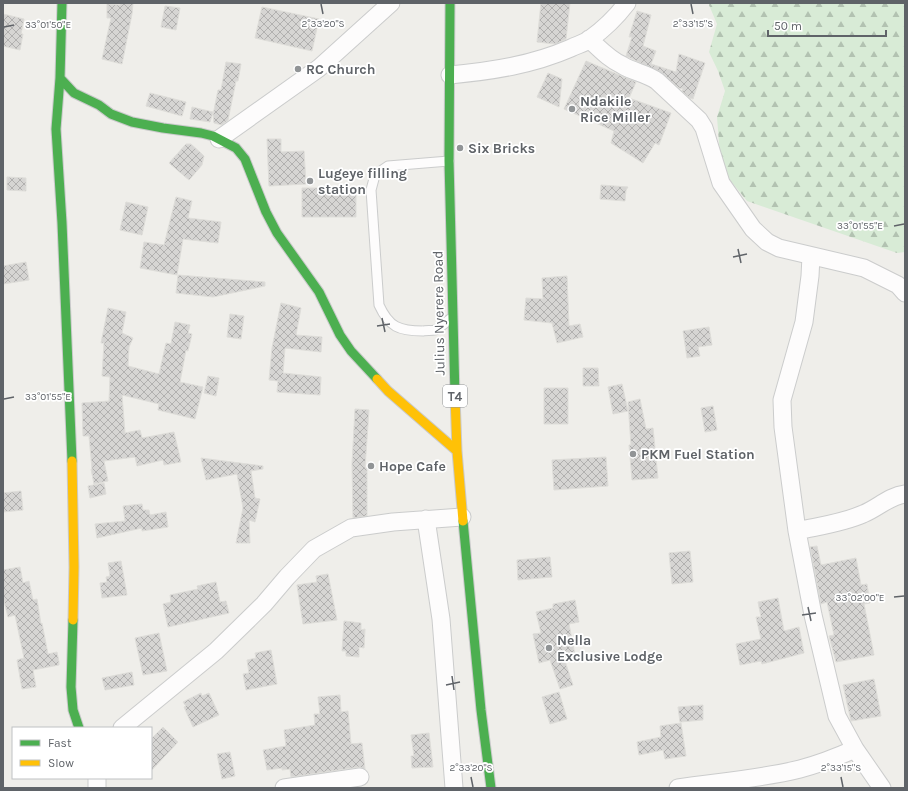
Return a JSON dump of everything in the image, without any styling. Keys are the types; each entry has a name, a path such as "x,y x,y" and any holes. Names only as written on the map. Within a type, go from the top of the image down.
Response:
{"main road":[{"path":"62,3 60,78 56,129 62,223 73,486 74,567 70,687 73,710 79,727"},
{"name":"Julius Nyerere Road","path":"450,3 449,161 452,318 457,451 481,710 491,788"},
{"path":"60,78 74,93 121,118 132,122 163,128 201,133 219,139 236,148 245,159 266,212 277,233 290,254 320,292 340,335 351,352 388,391 457,451"}],"street":[{"path":"219,139 319,68 391,3"},
{"path":"450,75 495,71 544,59 589,39 619,13 627,3"},
{"path":"589,39 606,55 623,66 651,77 657,81 699,120 704,128 721,183 754,228 767,242 779,248 864,268 898,285 905,293"},
{"path":"811,256 804,322 789,370 782,406 783,427 797,531 813,614 837,716 855,749 882,788"},
{"path":"797,531 864,514 890,498 905,494"},
{"path":"123,727 216,651 264,604 314,549 351,528 393,522 462,517"},
{"path":"426,519 441,619 454,788"},
{"path":"678,788 722,783 799,769 829,760 855,749"},
{"path":"284,788 360,777"}],"lane":[{"path":"449,161 388,166 375,175 371,190 379,305 383,314 390,322 401,330 411,331 435,330 452,318"}],"green space":[{"path":"710,3 905,3 905,252 897,253 747,201 721,169 717,117 725,91 709,52 717,24 709,5"}],"building":[{"path":"120,3 133,3 122,64 102,59 111,18 107,18 107,4 120,5"},
{"path":"541,3 570,3 566,39 555,44 537,42"},
{"path":"165,6 180,8 176,30 161,27"},
{"path":"262,7 319,19 312,51 255,38"},
{"path":"637,11 651,15 643,46 656,51 651,64 676,72 679,54 705,63 693,99 682,91 683,89 679,88 662,73 626,56 632,37 629,37"},
{"path":"3,14 24,19 20,50 3,46"},
{"path":"586,61 636,82 629,98 671,113 659,145 655,143 643,163 611,143 614,131 564,109"},
{"path":"226,62 241,64 228,120 222,125 214,123 213,115 218,90 221,90"},
{"path":"548,73 562,79 559,107 537,97"},
{"path":"150,93 186,102 182,116 146,106"},
{"path":"192,107 213,112 210,122 190,119"},
{"path":"267,139 281,139 281,152 304,151 306,184 269,186"},
{"path":"186,144 191,144 204,156 202,165 189,180 169,163"},
{"path":"7,177 26,178 26,191 7,190"},
{"path":"601,185 628,187 626,190 625,201 600,199"},
{"path":"302,188 356,188 356,217 302,217"},
{"path":"176,197 192,201 188,218 221,222 218,243 183,239 177,275 140,268 144,242 164,245"},
{"path":"126,202 148,207 142,235 120,230"},
{"path":"26,262 29,280 3,284 3,266"},
{"path":"178,275 265,282 265,286 213,297 176,293"},
{"path":"567,276 569,326 580,324 583,337 557,343 552,323 524,320 526,298 543,299 542,278"},
{"path":"281,303 301,308 296,335 322,337 321,352 285,348 283,373 321,377 320,395 277,392 278,381 269,380 272,348"},
{"path":"108,308 126,312 122,333 133,338 129,347 128,366 159,374 166,343 171,344 175,322 190,325 188,333 192,334 188,351 186,350 180,382 203,387 195,419 158,410 159,404 122,395 125,433 140,430 142,438 174,432 181,462 164,465 163,460 137,466 135,457 104,461 108,481 94,484 91,469 89,436 83,436 82,403 109,401 110,377 102,376 104,343 101,343"},
{"path":"230,314 244,316 241,339 227,337"},
{"path":"709,327 712,345 698,347 700,356 687,358 683,331"},
{"path":"583,368 598,368 599,386 583,386"},
{"path":"208,376 219,378 216,396 204,393"},
{"path":"622,384 628,411 613,414 608,387"},
{"path":"544,388 568,388 568,424 544,424"},
{"path":"640,399 646,429 653,428 658,478 632,480 629,445 631,445 628,402"},
{"path":"713,406 717,430 705,432 701,408"},
{"path":"355,409 369,410 365,468 367,468 367,516 353,518 352,464"},
{"path":"606,457 608,486 554,490 552,460"},
{"path":"201,458 263,466 263,469 251,471 255,498 260,499 255,522 249,520 250,543 236,543 243,508 237,474 206,480"},
{"path":"104,483 106,494 90,498 88,486"},
{"path":"21,491 23,510 3,512 3,493"},
{"path":"142,504 143,510 149,510 150,515 166,512 168,527 142,531 142,528 97,538 95,524 125,521 123,506"},
{"path":"817,546 821,565 856,558 861,585 867,584 870,603 864,604 874,655 836,662 829,636 834,635 827,602 821,604 810,547"},
{"path":"690,551 693,582 672,584 669,553"},
{"path":"550,557 552,577 518,580 517,560"},
{"path":"121,561 127,595 102,598 100,583 107,582 106,577 110,576 108,563"},
{"path":"20,567 23,583 29,581 33,600 37,599 48,654 57,652 59,662 59,665 33,670 36,687 22,689 17,660 24,658 15,615 8,617 3,597 3,570"},
{"path":"328,574 337,620 303,624 297,585 317,582 316,576"},
{"path":"216,582 220,602 226,601 229,613 168,627 163,604 171,602 170,595 198,589 197,586"},
{"path":"778,598 784,631 799,627 804,653 762,664 761,661 740,665 736,644 761,639 756,617 761,617 758,602"},
{"path":"575,600 579,622 569,624 575,655 564,658 573,685 560,689 550,660 539,663 533,634 541,633 536,612 553,608 553,604"},
{"path":"344,621 361,623 361,630 365,629 364,648 359,647 359,657 346,656 346,651 342,651"},
{"path":"159,633 167,671 143,675 135,638"},
{"path":"271,650 277,684 246,690 243,674 249,673 247,660 256,658 255,653"},
{"path":"132,672 134,685 105,690 102,678"},
{"path":"874,679 881,716 851,721 843,685"},
{"path":"559,692 567,719 550,724 542,697"},
{"path":"201,693 202,696 209,693 219,715 193,727 184,707 186,706 183,702"},
{"path":"340,695 341,712 348,711 351,744 362,743 365,769 359,767 291,777 290,769 282,770 282,768 267,770 263,750 286,746 284,730 315,725 314,714 320,714 318,697"},
{"path":"703,705 703,720 680,722 678,707"},
{"path":"681,723 686,756 665,759 663,750 639,755 637,742 661,737 660,726"},
{"path":"163,727 178,742 152,770 152,738"},
{"path":"429,733 433,767 412,768 411,756 414,756 411,735"},
{"path":"230,752 235,776 222,779 217,754"}],"traffic: fast":[{"path":"62,3 60,78 56,129 62,223 72,461"},
{"path":"450,3 449,161 455,396"},
{"path":"60,78 74,93 99,105 111,114 132,122 213,136 236,148 245,159 266,212 277,233 319,292 340,335 351,351 377,379"},
{"path":"463,521 481,710 491,788"},
{"path":"73,620 71,687 73,710 79,727"}],"traffic: slow":[{"path":"377,379 388,391 457,451"},
{"path":"455,396 457,451 463,521"},
{"path":"72,461 74,567 73,620"}],"place":[{"name":"RC Church","path":"298,69"},
{"name":"Ndakile Rice Miller","path":"572,109"},
{"name":"Six Bricks","path":"460,148"},
{"name":"Lugeye filling station","path":"310,181"},
{"name":"PKM Fuel Station","path":"633,454"},
{"name":"Hope Cafe","path":"371,466"},
{"name":"Nella Exclusive Lodge","path":"549,648"}]}
